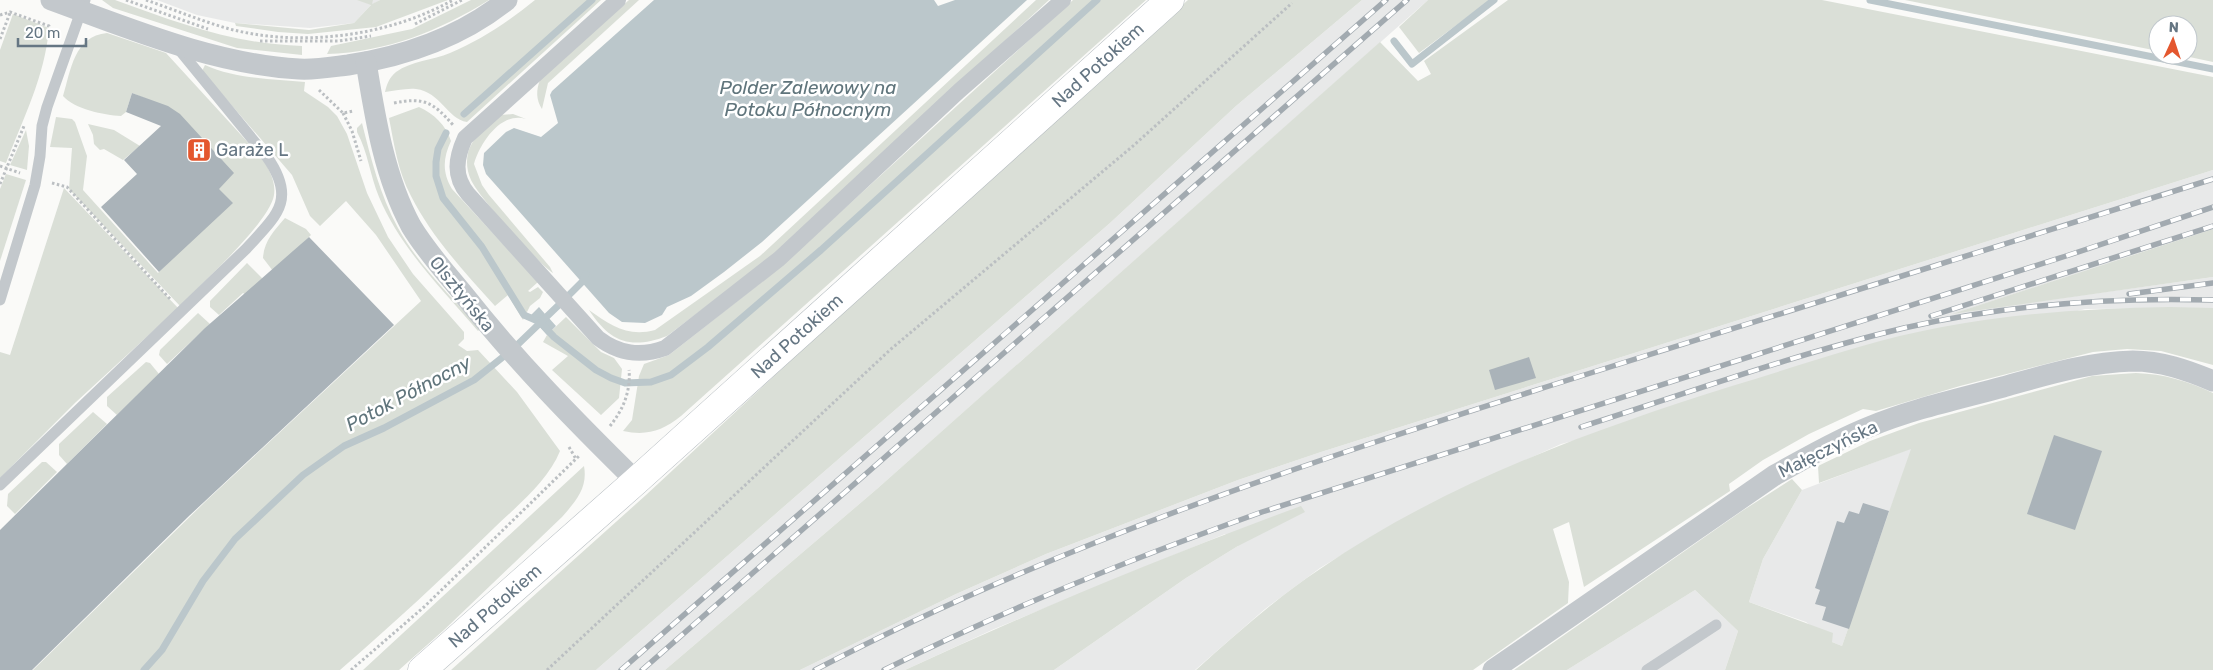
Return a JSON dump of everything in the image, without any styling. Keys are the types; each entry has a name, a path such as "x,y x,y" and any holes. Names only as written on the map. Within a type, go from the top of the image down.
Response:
{"main road":[{"name":"Nad Potokiem","path":"422,670 636,482 1170,0"}],"street":[{"path":"52,0 83,5 174,44 243,62 300,69 366,62 400,55 441,41 492,13 508,0"},
{"path":"618,0 465,138 458,152 457,176 461,186 598,338 610,347 642,354 665,348 758,275 1063,0"},
{"name":"Olsztyńska","path":"366,62 373,107 386,161 411,225 424,246 498,338 594,441 636,482"},
{"name":"Małęczyńska","path":"1493,670 1767,480 1819,450 1870,426 1941,404 2065,370 2100,363 2134,361 2161,363 2213,381"}],"lane":[{"path":"0,300 36,179 42,126 47,107 83,5"},
{"path":"0,485 260,234 277,212 283,199 283,187 277,171 174,44"},
{"path":"1647,670 1716,625"}],"path":[{"path":"126,0 215,31"},
{"path":"146,0 227,28 257,34 304,37 374,30 422,14 453,0"},
{"path":"412,26 462,0"},
{"path":"546,670 891,349 1132,146 1292,3"},
{"path":"0,39 10,12"},
{"path":"0,15 10,12 49,26 53,32 53,40"},
{"path":"240,37 261,41 306,42 338,41 374,36"},
{"path":"0,184 26,123"},
{"path":"36,179 67,187 182,311"},
{"path":"351,670 424,607 611,425 627,397 630,384 626,352"}],"shaded area":[{"path":"102,0 115,0 161,17 230,37 302,46 302,55 237,48 113,8"},
{"path":"157,0 380,0 371,5 354,23 310,28 235,23 197,15"},
{"path":"357,0 373,0 372,4 380,0 448,0 376,27 308,34 236,26 235,23 309,30 354,23 371,5"},
{"path":"471,0 489,0 451,21 412,38 371,49 327,54 331,46 412,29"},
{"path":"535,0 601,0 467,122 454,116 438,100 425,91 404,89 385,92 392,77 402,68 450,53 473,42 505,23"},
{"path":"629,0 639,0 548,83 542,109 537,95 540,80"},
{"path":"1036,0 1049,0 769,259 667,336 642,342 622,340 605,330 589,310 620,329 636,332 655,330 760,256"},
{"path":"1073,0 1146,0 681,416 661,429 654,431 640,433 623,431 632,420 639,376 644,364 669,355 778,269"},
{"path":"1188,0 1362,0 1236,106 1110,223 596,670 451,670 646,495 937,225"},
{"path":"1362,0 1428,0 878,488 665,670 596,670 1110,223 1236,106"},
{"path":"1428,0 1490,0 1419,53 1399,27"},
{"path":"1508,0 1822,0 2213,77 2213,170 1321,452 1238,480 1046,554 956,594 800,670 665,670 878,488 1380,42 1418,81 1431,74 1424,61"},
{"path":"1905,0 2213,0 2213,62 2198,59 2198,15 2148,15 2148,49"},
{"path":"13,14 49,28 47,46 38,80 6,163 0,161 0,50"},
{"path":"107,33 166,53 263,159 273,180 274,195 270,207 261,221 180,306 69,189 72,148 50,147 56,117 72,119 75,122 87,156 83,190 158,273 226,203 169,108 132,93 126,112 121,116 98,113 82,108 68,101 63,96 72,65 81,47 87,40"},
{"path":"205,65 241,76 305,82 304,91 328,107 337,116 347,134 367,193 388,237 413,274 464,332 464,339 458,345 467,351 478,350 517,392 560,451 548,473 522,502 340,670 33,670 208,499 421,301 376,235 346,201 320,226 310,216 292,175 202,71"},
{"path":"419,107 439,121 449,135 451,141 446,153 445,171 452,189 538,282 528,291 530,292 538,287 543,292 540,298 530,306 523,320 508,295 495,306 438,240 411,196 400,168 389,118"},
{"path":"513,114 526,119 517,118 500,124 486,138 474,164 482,185 489,195 553,273 534,256 496,214 476,188 469,173 468,153 473,142 500,115"},
{"path":"362,123 381,190 398,228 426,268 480,329 478,331 423,268 388,216 376,189 364,148 357,132 357,128"},
{"path":"88,124 114,130 140,146 123,160 104,149 100,150 94,144 93,135"},
{"path":"26,130 29,146 27,170 10,165"},
{"path":"2213,170 2213,229 1956,313 2213,277 2213,308 2085,309 1561,444 1449,495 1378,533 1320,568 1265,609 1195,670 1054,670 1186,578 1238,546 1225,534 994,629 905,670 800,670 956,594 1046,554 1238,480 1321,452"},
{"path":"6,174 26,180 0,261 0,189"},
{"path":"64,188 178,308 76,402 0,478 0,352 10,355"},
{"path":"285,218 306,229 311,235 273,271 263,258 265,246"},
{"path":"2213,229 2213,277 1952,314"},
{"path":"247,263 263,279 246,295 243,293 219,315 210,307 210,301"},
{"path":"2170,307 2213,308 2213,365 2161,351 2127,349 2093,352 1960,386 1876,411 1863,409 1809,434 1763,460 1729,484 1730,491 1584,587 1569,522 1553,529 1569,582 1568,603 1473,670 1196,670 1287,592 1368,538 1417,510 1468,485 1519,462 1625,421 1732,386 1915,332 1970,322 2028,315 2084,310"},
{"path":"198,313 210,324 167,364 159,355 160,350"},
{"path":"566,317 601,352 614,358 622,369 619,398 601,415 552,370 568,356 543,342 547,335"},
{"path":"146,362 150,363 159,374 117,415 107,406 107,397"},
{"path":"2136,373 2176,379 2213,393 2213,670 1725,670 1738,631 1695,590 1567,670 1514,670 1742,511 1792,479 1802,490 1763,559 1749,602 1833,633 1832,642 1842,646 1911,449 1819,483 1818,466 1870,441 1919,423 2092,376"},
{"path":"93,412 107,424 67,464 59,455 59,444"},
{"path":"1912,448 1842,646 1832,642 1806,622 1749,602 1763,559 1802,490"},
{"path":"42,462 46,462 57,472 15,514 7,506 8,494"},
{"path":"584,466 584,481 580,494 562,517 445,629 399,670 363,670"},
{"path":"1301,506 1305,512 1238,546 1186,578 1054,670 905,670 1102,584"},
{"path":"1695,590 1738,631 1725,670 1567,670"}],"water":[{"name":"Polder Zalewowy na Potoku Północnym","path":"654,0 934,0 938,6 955,0 1027,0 762,242 691,296 667,307 662,315 645,323 622,322 609,313 486,174 483,165 484,153 506,132 514,128 541,137 558,123 550,95 552,91"},
{"path":"539,307 545,314 550,313 548,317 556,326 547,335 530,316"}],"building":[{"path":"132,93 168,106 180,114 234,173 219,189 233,203 159,272 101,207 137,174 124,160 161,126 126,112"},
{"path":"309,237 394,325 189,516 32,670 0,670 0,530 205,328"},
{"path":"1529,357 1536,378 1495,390 1489,370"},
{"path":"2054,435 2102,451 2075,530 2027,514"},
{"path":"1863,503 1889,511 1849,629 1822,620 1826,607 1815,604 1820,590 1815,588 1837,521 1844,523 1849,511 1859,514"}],"waterway":[{"path":"464,114 592,0"},
{"path":"446,133 438,149 436,162 436,176 443,198 482,247 524,315 540,322 554,337 596,370 611,378 625,383 651,382 671,375 708,347 821,250 1097,0"},
{"name":"Potok Północny","path":"1394,41 1412,64 1494,0"},
{"name":"Potok Północny","path":"1870,0 2213,69"},
{"name":"Potok Północny","path":"144,670 162,650 203,581 235,539 303,475 344,446 384,428 474,380 513,349 583,281 586,274"}],"railway":[{"path":"621,670 1386,0"},
{"path":"642,670 1407,0"},
{"path":"815,670 905,625 1089,545 1278,475 1565,381 2213,179"},
{"path":"884,670 976,626 1070,585 1262,512 2066,256 2213,207"},
{"path":"1931,316 2213,226"},
{"path":"2129,294 2213,283"},
{"path":"1581,427 1742,374 1863,338 1942,320 2019,308 2097,301 2213,300"}],"place":[{"name":"Garaże L","path":"199,150"}]}
